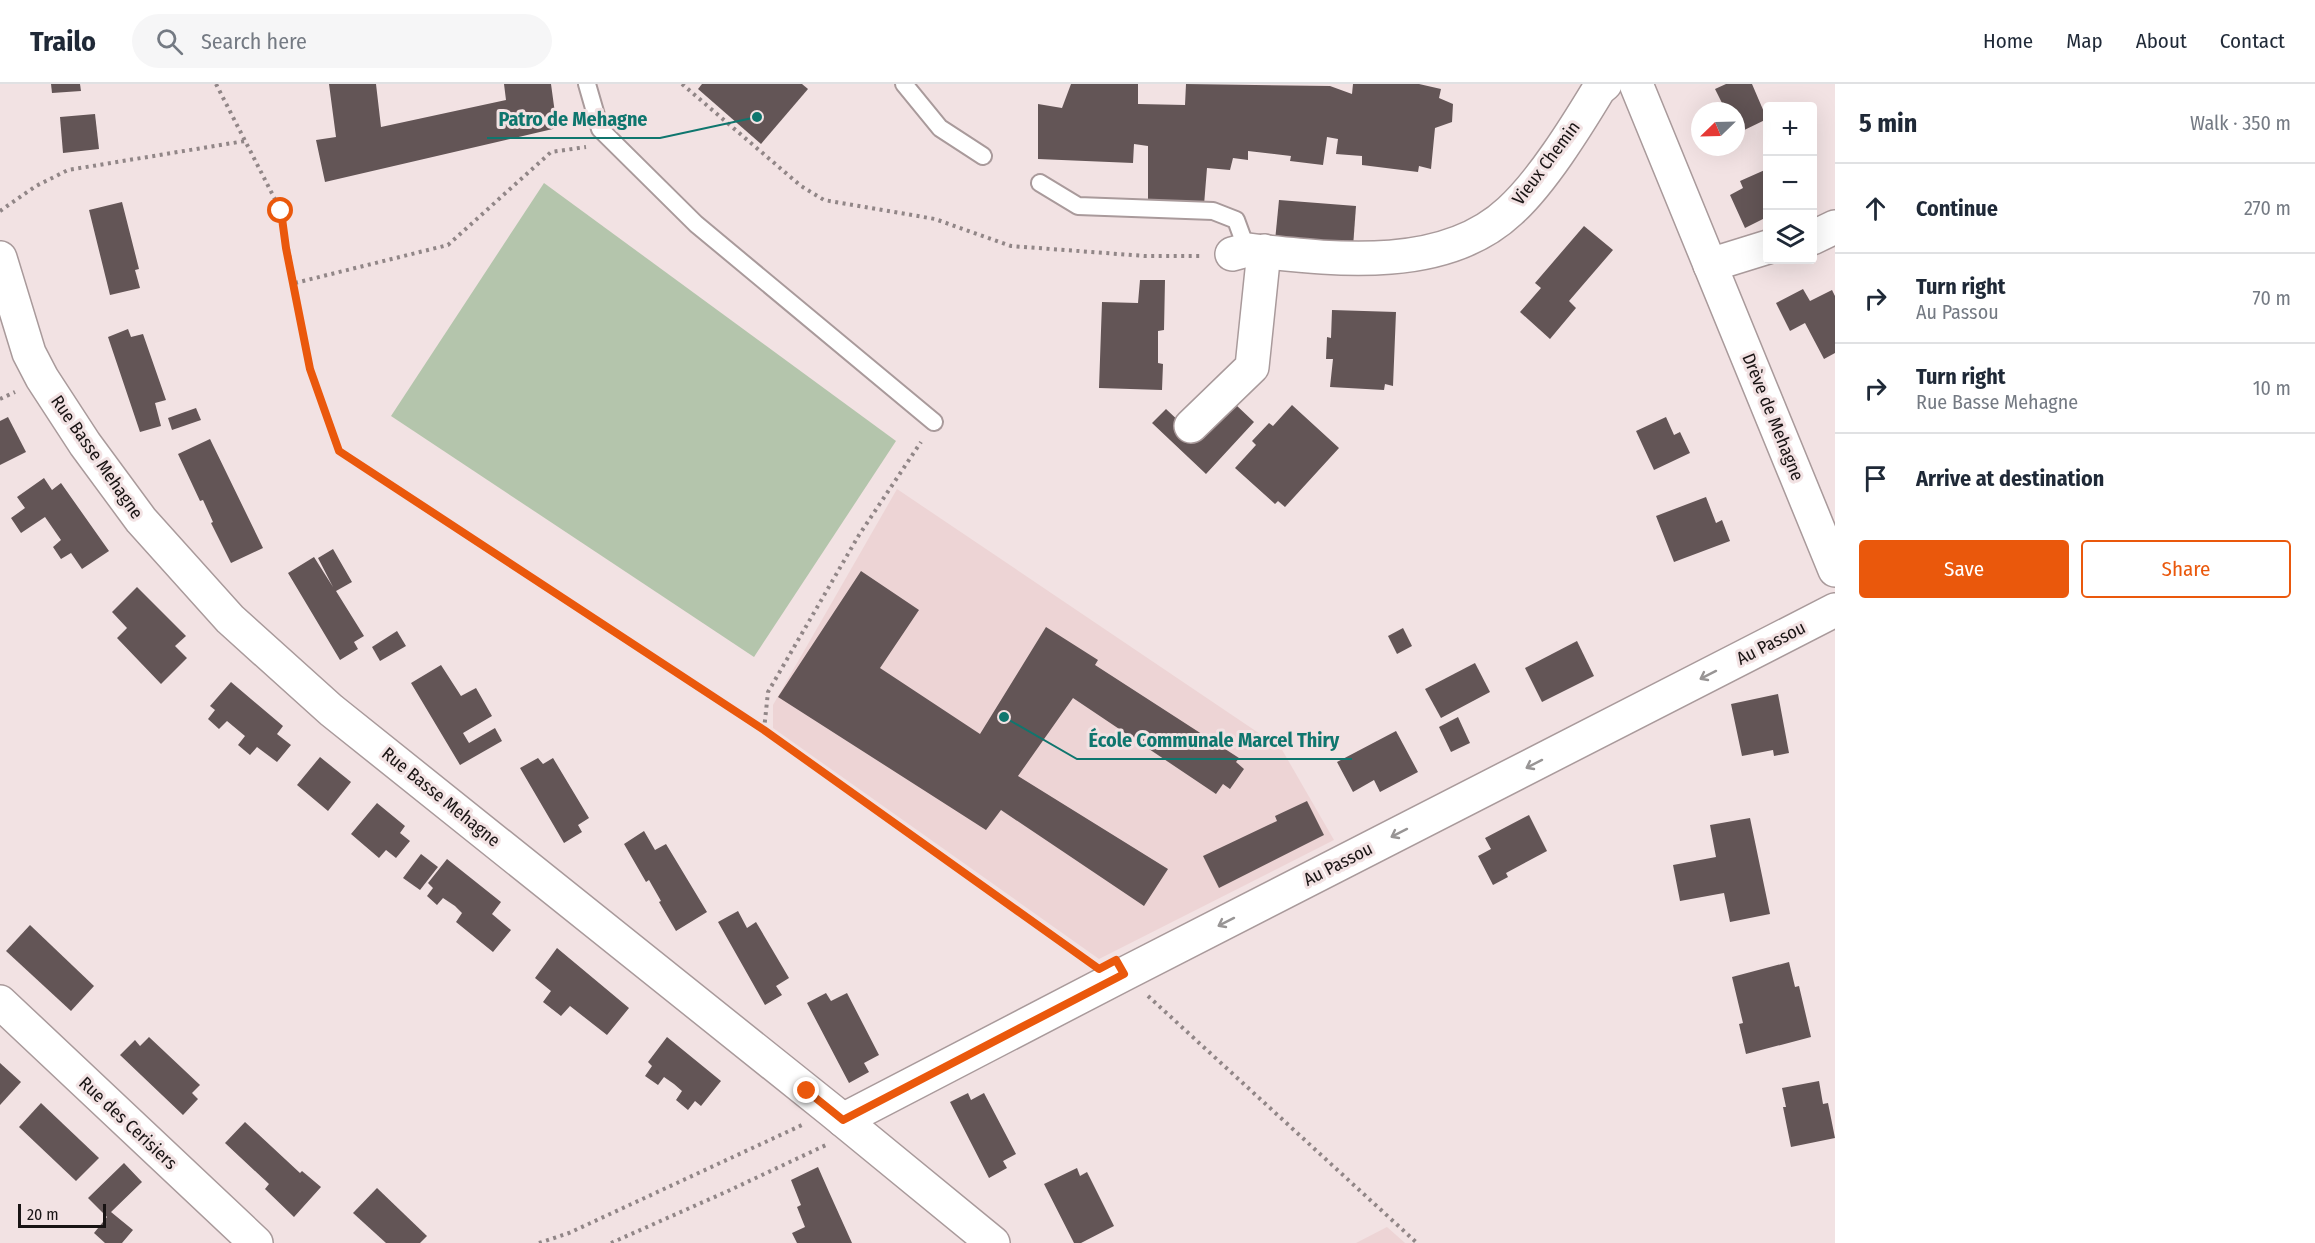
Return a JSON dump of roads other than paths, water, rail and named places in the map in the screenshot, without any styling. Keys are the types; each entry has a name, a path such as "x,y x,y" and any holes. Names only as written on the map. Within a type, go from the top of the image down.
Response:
{"street":[{"name":"Vieux Chemin","path":"1248,252 1363,260 1434,252 1479,235 1510,212 1535,183 1599,89 1605,84"},
{"name":"Drève de Mehagne","path":"1636,84 1835,570"},
{"path":"1817,236 1835,227"},
{"path":"1710,265 1763,249"},
{"path":"1191,426 1252,367 1248,252"},
{"name":"Rue Basse Mehagne","path":"0,258 29,353 42,378 141,520 230,619 331,710 993,1243"},
{"name":"Au Passou","path":"844,1121 1124,974 1835,610"},
{"name":"Rue des Cerisiers","path":"0,1002 256,1243"}],"lane":[{"path":"587,84 600,129 696,224 934,422"},
{"path":"904,84 940,128 982,156"},
{"path":"1040,183 1078,206 1213,211 1236,220 1248,252"}],"place":[{"name":"Patro de Mehagne","path":"757,117"},
{"name":"École Communale Marcel Thiry","path":"1004,717"}]}
